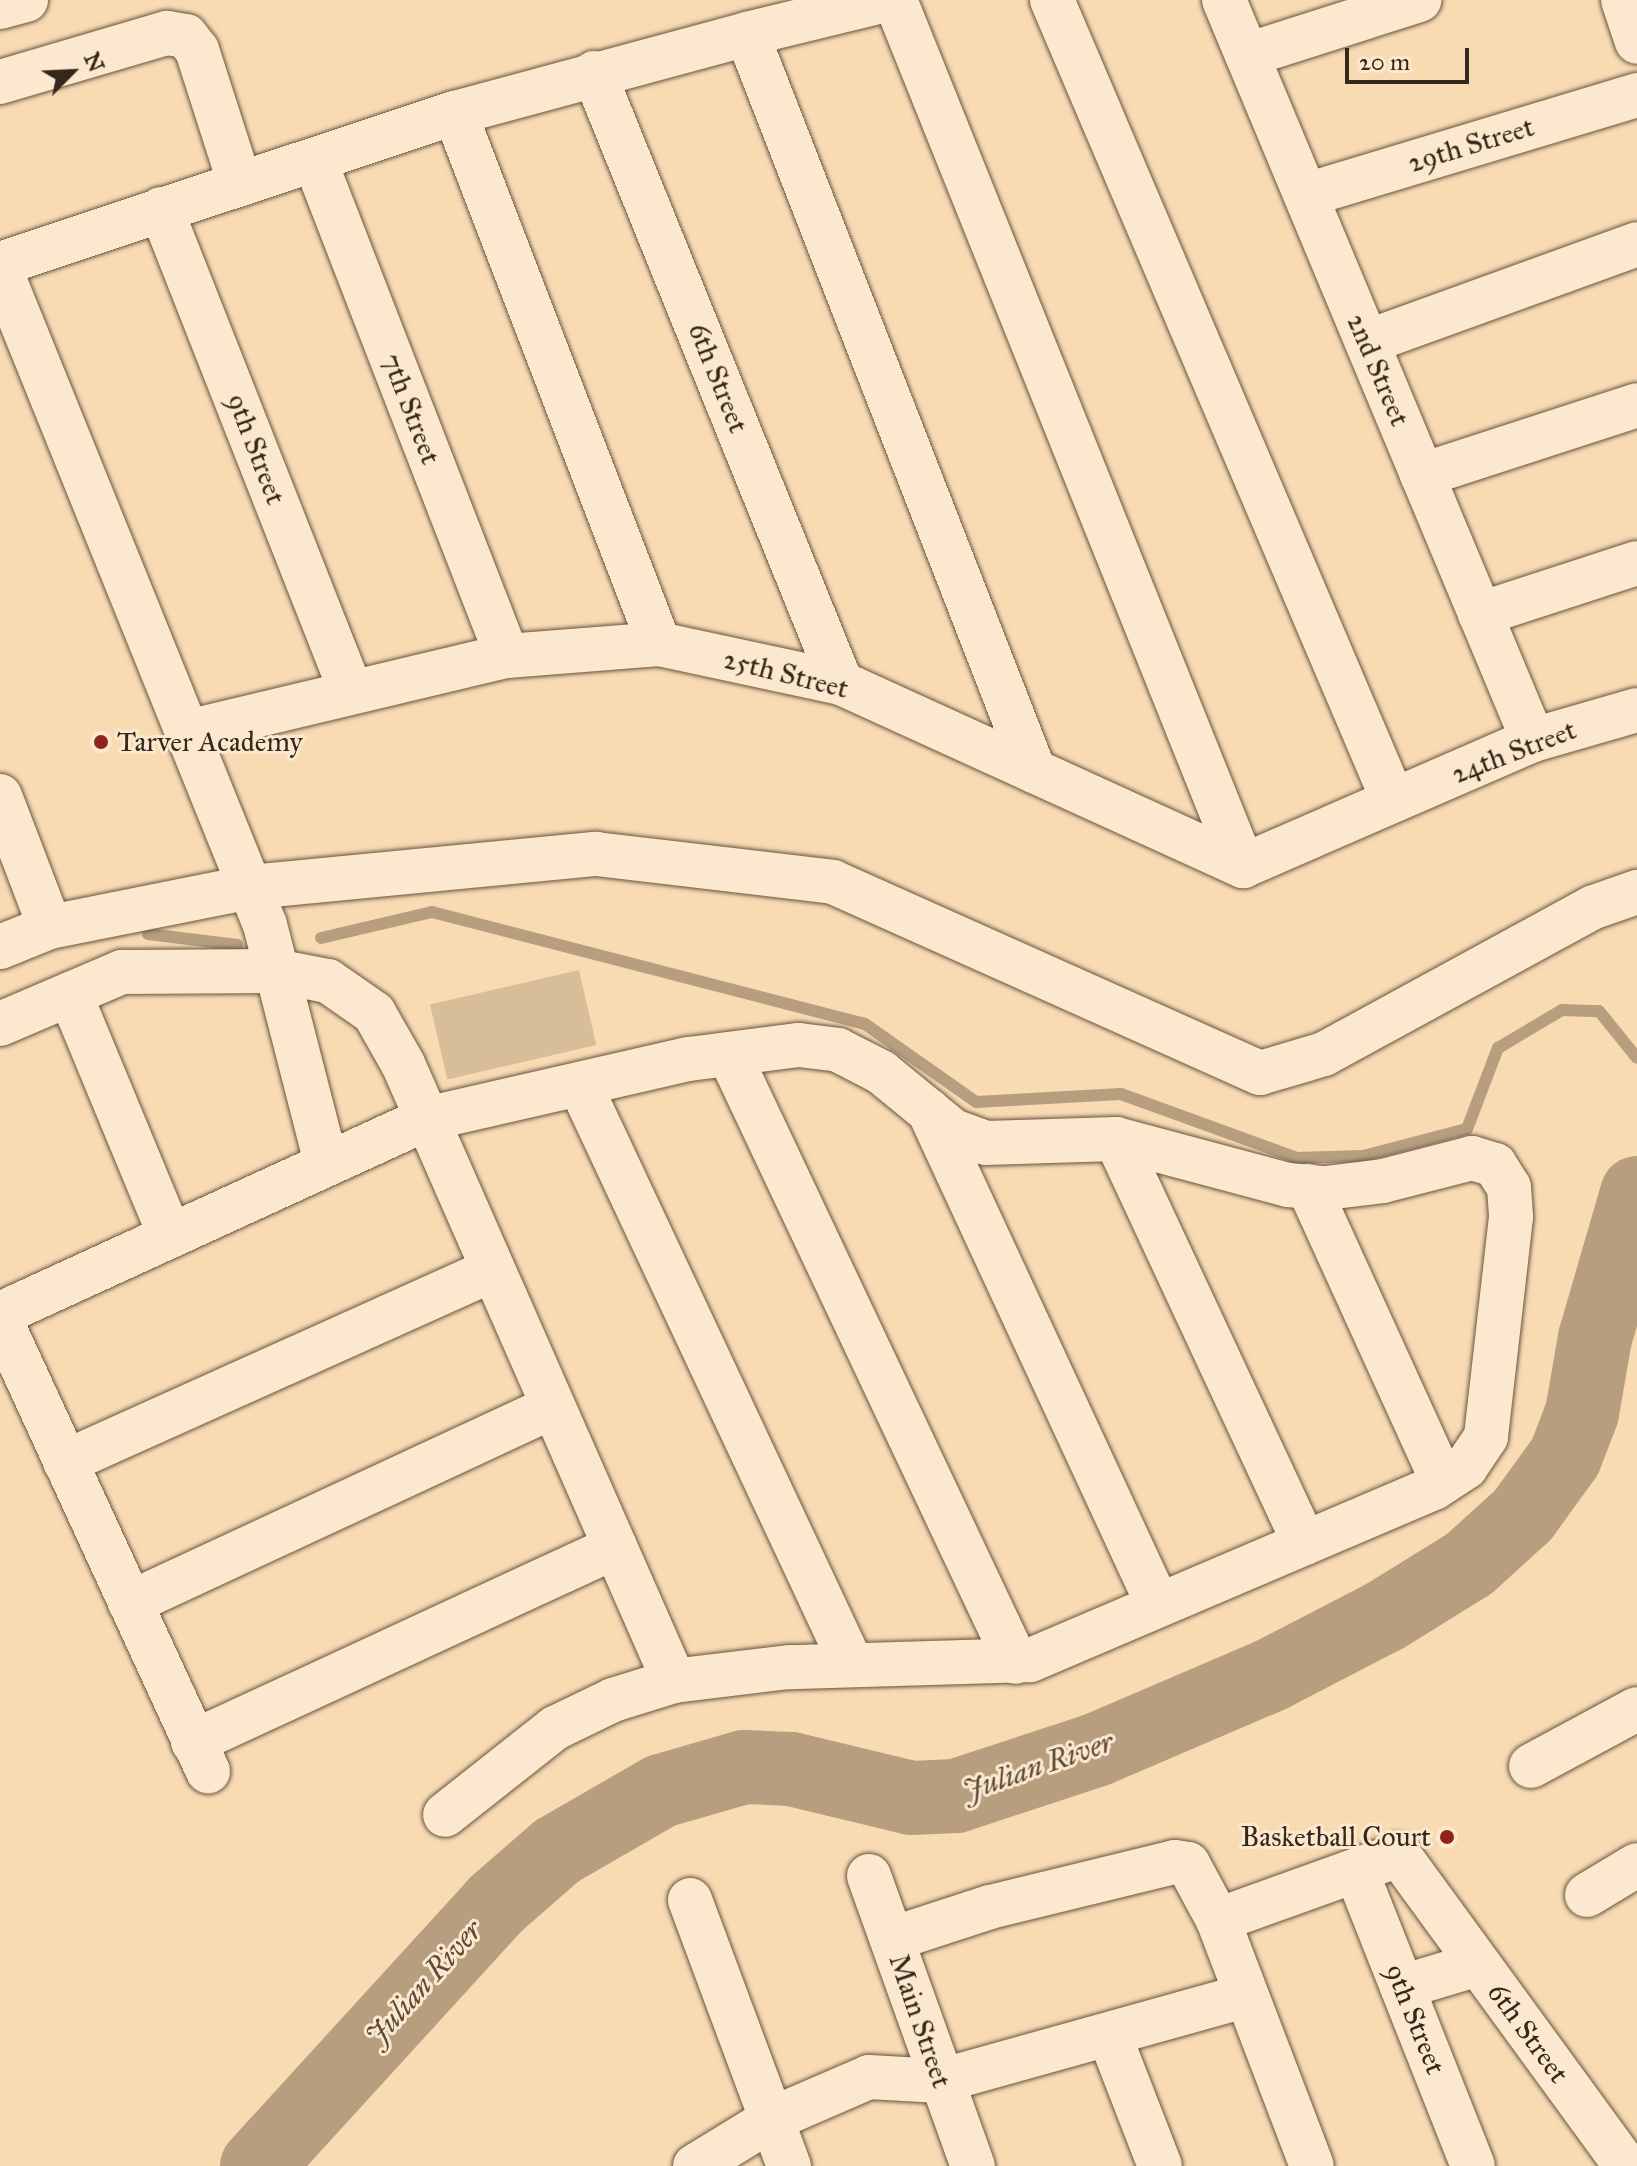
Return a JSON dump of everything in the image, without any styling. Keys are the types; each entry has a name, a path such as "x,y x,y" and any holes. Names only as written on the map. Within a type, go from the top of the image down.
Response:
{"street":[{"path":"0,7 26,0"},
{"path":"326,1163 251,887 0,266 161,209 455,113 594,73 887,0"},
{"path":"895,0 1243,866 1393,800 1052,0"},
{"name":"2nd Street","path":"1224,0 1533,740"},
{"path":"1247,55 1419,0"},
{"path":"1623,0 1637,42"},
{"path":"0,82 167,33 186,36 197,50 240,184"},
{"path":"747,34 1034,771"},
{"name":"6th Street","path":"594,73 841,683"},
{"name":"29th Street","path":"1306,195 1637,95"},
{"path":"455,113 659,644"},
{"name":"7th Street","path":"315,161 507,656"},
{"name":"9th Street","path":"161,209 350,689"},
{"path":"1367,342 1637,244"},
{"path":"1422,475 1637,405"},
{"path":"1480,614 1637,563"},
{"name":"25th Street","path":"187,732 350,689 507,656 659,644 841,683 1243,866"},
{"name":"24th Street","path":"1393,800 1533,740 1637,710"},
{"path":"0,796 50,927"},
{"path":"0,947 50,927 251,887 596,854 833,882 1260,1073 1324,1054 1594,907 1637,892"},
{"path":"0,1024 122,972 276,971 328,981 374,1013 426,1119 674,1681"},
{"path":"70,994 170,1236"},
{"path":"445,1815 555,1728 613,1700 674,1681 850,1661 1016,1662 1158,1605 1443,1482 1466,1467 1486,1437 1511,1217 1509,1187 1495,1165 1472,1158 1383,1181 1308,1186 1116,1139 986,1143 953,1131 881,1072 838,1050 799,1045 729,1054 426,1119 0,1316 201,1757 615,1547"},
{"path":"729,1054 1016,1662"},
{"path":"581,1087 850,1661"},
{"path":"929,1111 1158,1605"},
{"path":"1116,1139 1304,1543"},
{"path":"1308,1186 1443,1482"},
{"path":"65,1462 492,1270"},
{"path":"130,1603 551,1408"},
{"path":"1531,1766 1637,1709"},
{"path":"1218,1920 1357,1873 1399,1855 1478,1964"},
{"path":"892,1939 990,1907 1175,1862 1188,1864 1199,1876 1218,1920 1312,2166"},
{"path":"1587,1895 1637,1865"},
{"name":"9th Street","path":"1357,1873 1473,2166"},
{"name":"Main Street","path":"869,1876 973,2166"},
{"path":"690,1900 789,2166"},
{"name":"6th Street","path":"1402,1987 1478,1964 1626,2166"},
{"path":"695,2166 772,2119 869,2077 940,2081 1110,2037 1245,1996"},
{"path":"1110,2037 1160,2166"}],"shaded area":[{"path":"579,970 596,1045 447,1079 430,1004"}],"waterway":[{"path":"321,938 432,912 865,1024 976,1102 1121,1094 1297,1158 1363,1156 1467,1129 1498,1048 1562,1010 1599,1011 1637,1058"},
{"path":"148,934 237,945"},
{"name":"Julian River","path":"257,2166 495,1905 557,1851 661,1791 744,1767 791,1769 912,1798 956,1796 1096,1750 1273,1674 1385,1616 1469,1564 1523,1515 1565,1457 1582,1413 1595,1338 1637,1193"}],"place":[{"name":"Tarver Academy","path":"101,742"},
{"name":"Basketball Court","path":"1447,1837"}]}
